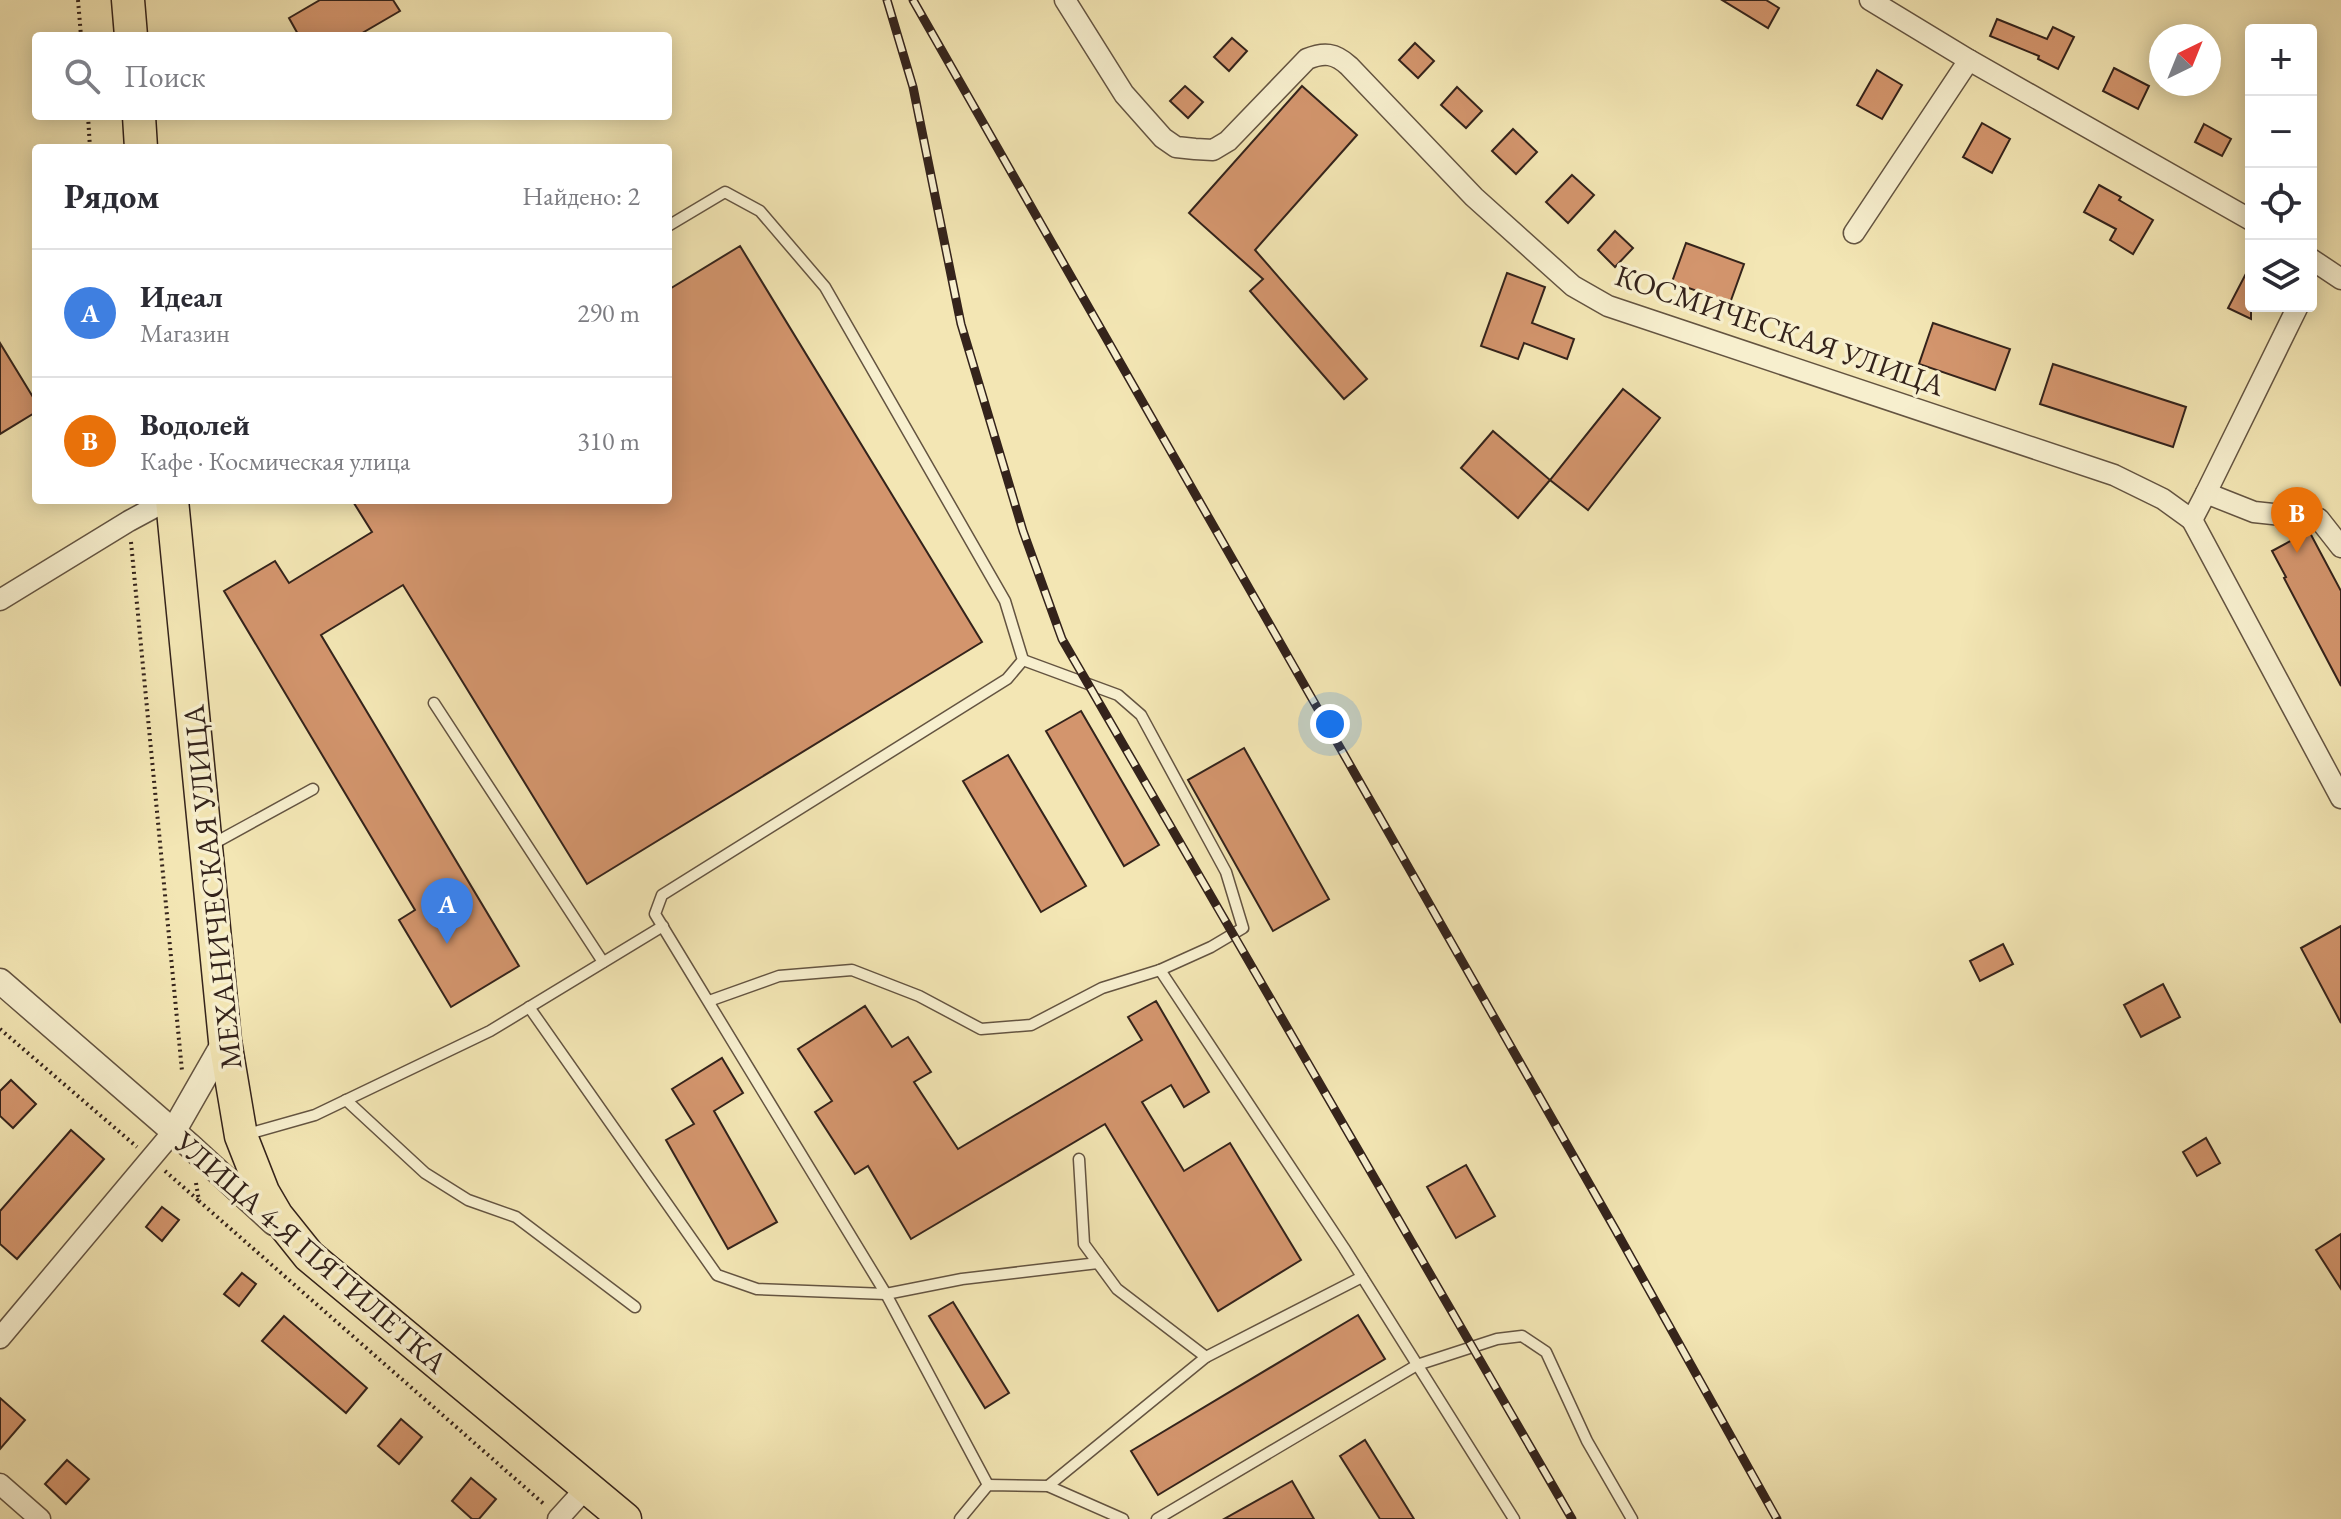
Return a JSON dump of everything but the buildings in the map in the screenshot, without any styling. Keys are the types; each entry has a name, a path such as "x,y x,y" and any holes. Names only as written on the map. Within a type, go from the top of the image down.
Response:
{"main road":[{"path":"128,0 131,32"},
{"path":"139,120 141,144"},
{"name":"МЕХАНИЧЕСКАЯ УЛИЦА","path":"170,504 225,1041 241,1136 263,1192 277,1216 309,1256"},
{"name":"УЛИЦА 4-Я ПЯТИЛЕТКА","path":"309,1256 625,1519"}],"street":[{"name":"КОСМИЧЕСКАЯ УЛИЦА","path":"1065,0 1124,94 1163,138 1176,147 1213,150 1228,141 1307,59 1330,54 1349,66 1474,197 1573,286 1608,306 2114,475 2163,499 2192,520"},
{"path":"1870,0 1969,60 2245,217"},
{"path":"1854,233 1969,60"},
{"path":"2317,269 2341,279"},
{"path":"2295,312 2192,520 2341,798"},
{"path":"2206,493 2254,512 2319,519 2341,547"},
{"path":"0,600 162,504"},
{"name":"УЛИЦА 4-Я ПЯТИЛЕТКА","path":"0,981 309,1256"},
{"path":"0,1338 173,1132 225,1041"},
{"path":"0,1484 40,1519"},
{"path":"558,1519 587,1487"}],"lane":[{"path":"672,224 725,192 760,211 825,287 1005,601 1023,660"},
{"path":"988,1485 886,1294 655,914 662,895 1007,679 1023,660"},
{"path":"709,1001 779,976 852,970 919,996 981,1029 1031,1025 1102,988 1160,970 1211,947 1243,928 1226,872 1141,715 1118,695 1023,660"},
{"path":"434,703 603,962"},
{"path":"206,848 313,789"},
{"path":"241,1136 315,1115 490,1031 663,926"},
{"path":"1160,970 1362,1277 1514,1519"},
{"path":"529,1007 717,1275 757,1289 886,1294 962,1279 1098,1263"},
{"path":"346,1100 425,1173 468,1200 516,1217 635,1307"},
{"path":"1079,1159 1084,1244 1117,1289 1206,1357"},
{"path":"1048,1486 1206,1357 1362,1277"},
{"path":"1157,1519 1417,1365 1497,1339 1522,1336 1546,1352 1587,1441 1629,1518"},
{"path":"988,1485 1048,1486 1123,1519"},
{"path":"960,1519 988,1485"}],"path":[{"path":"78,0 81,32"},
{"path":"88,120 90,144"},
{"path":"0,1029 199,1201"}],"railway":[{"path":"887,0 913,87 961,324 1023,531 1062,639 1572,1519"},
{"path":"913,0 1615,1229 1777,1519"}],"place":[{"name":"Водолей","path":"2297,553"},
{"name":"Идеал","path":"447,944"}]}
